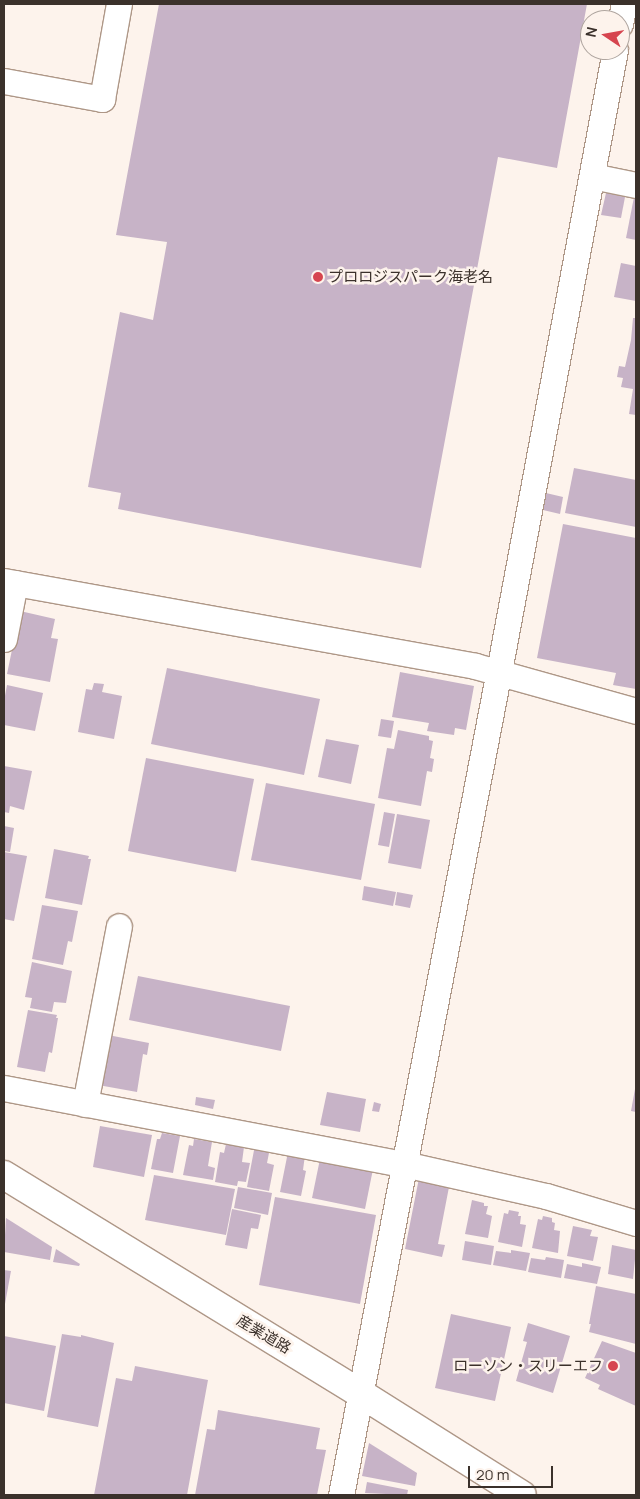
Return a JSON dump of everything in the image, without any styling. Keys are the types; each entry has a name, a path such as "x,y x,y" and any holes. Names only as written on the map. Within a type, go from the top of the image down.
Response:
{"main road":[{"name":"産業道路","path":"4,1175 360,1393 522,1495"}],"street":[{"path":"4,81 102,99 119,4"},
{"path":"341,1495 500,672 613,60"},
{"path":"592,176 636,185"},
{"path":"4,639 9,582 500,672 636,711"},
{"path":"85,1104 119,926"},
{"path":"4,1088 404,1164 546,1196 636,1223"}],"building":[{"name":"プロロジスパーク海老名","path":"159,4 587,4 586,10 580,10 580,42 557,168 498,157 421,568 118,509 121,493 88,487 120,312 153,320 167,242 116,235"},
{"path":"606,193 625,197 621,218 601,215"},
{"path":"636,193 636,240 626,238"},
{"path":"621,263 636,266 636,301 614,297"},
{"path":"633,318 636,318 636,415 629,414 633,389 621,387 623,378 617,377 619,366 625,367 631,340"},
{"path":"574,468 636,480 636,527 565,513"},
{"path":"546,493 563,497 560,514 543,510"},
{"path":"563,524 636,538 636,689 613,685 616,673 537,658"},
{"path":"20,611 55,619 51,638 58,639 50,682 7,674"},
{"path":"167,668 320,699 304,775 151,744"},
{"path":"400,672 474,686 466,730 455,728 454,735 427,731 429,723 392,717"},
{"path":"94,683 104,684 102,692 122,696 114,739 78,732 86,689 92,690"},
{"path":"7,685 43,693 35,731 4,725 4,701"},
{"path":"381,719 394,721 391,738 378,736"},
{"path":"398,730 429,736 429,740 433,741 430,758 434,759 432,772 427,771 421,806 378,798 387,748 394,749"},
{"path":"326,739 359,745 351,784 318,777"},
{"path":"146,758 254,779 236,872 128,851"},
{"path":"4,766 32,771 24,810 10,806 9,813 4,812"},
{"path":"266,783 375,804 361,880 251,860"},
{"path":"384,812 395,814 389,847 378,845"},
{"path":"397,814 430,820 421,869 388,863"},
{"path":"4,826 14,828 10,852 4,851"},
{"path":"54,849 89,856 88,859 91,859 82,905 45,898"},
{"path":"4,852 27,856 14,921 4,919"},
{"path":"364,886 396,892 393,906 362,900"},
{"path":"397,892 413,895 410,908 395,905"},
{"path":"42,905 78,911 72,942 68,941 63,965 32,959"},
{"path":"32,962 72,971 66,1003 54,1002 52,1012 30,1008 32,998 25,997"},
{"path":"138,976 290,1006 281,1051 129,1020"},
{"path":"28,1010 57,1015 56,1018 58,1018 52,1053 49,1052 45,1072 17,1067"},
{"path":"108,1035 149,1043 147,1055 143,1054 137,1092 98,1085"},
{"path":"636,1090 636,1112 631,1111"},
{"path":"327,1092 366,1099 360,1132 320,1125"},
{"path":"196,1097 215,1100 213,1109 195,1105"},
{"path":"374,1102 381,1104 379,1112 372,1111"},
{"path":"100,1126 152,1135 144,1177 93,1167"},
{"path":"162,1133 180,1136 173,1173 151,1169 157,1139 160,1139"},
{"path":"194,1139 212,1142 208,1166 215,1168 213,1180 183,1175 189,1145 193,1146"},
{"path":"226,1144 244,1147 242,1162 250,1163 246,1182 238,1181 237,1186 215,1182 220,1152 224,1153"},
{"path":"255,1145 270,1148 267,1163 274,1165 269,1191 247,1187"},
{"path":"288,1152 305,1155 303,1170 306,1171 301,1196 280,1192"},
{"path":"320,1159 373,1169 365,1209 312,1198"},
{"path":"154,1175 235,1189 226,1235 145,1220"},
{"path":"419,1178 445,1183 445,1186 449,1187 438,1244 445,1245 442,1257 405,1249"},
{"path":"238,1187 272,1193 268,1215 234,1208"},
{"path":"275,1197 376,1215 360,1304 259,1285"},
{"path":"472,1200 488,1206 486,1214 492,1216 488,1238 465,1234"},
{"path":"232,1209 261,1215 258,1229 251,1228 247,1249 225,1245"},
{"path":"509,1210 519,1212 518,1216 521,1216 520,1224 526,1225 522,1247 498,1242 504,1213 508,1214"},
{"path":"543,1216 552,1218 552,1222 555,1223 554,1230 560,1231 558,1253 532,1248 538,1219 542,1220"},
{"path":"6,1218 52,1247 50,1260 4,1252"},
{"path":"573,1226 592,1230 590,1236 598,1237 593,1261 567,1256"},
{"path":"465,1241 494,1246 491,1265 462,1260"},
{"path":"612,1245 636,1250 633,1279 608,1274"},
{"path":"56,1249 80,1264 79,1266 53,1262"},
{"path":"511,1250 530,1253 526,1271 493,1265 496,1251 511,1253"},
{"path":"546,1257 564,1260 561,1278 528,1272 531,1258 545,1260"},
{"path":"582,1263 601,1267 597,1284 564,1278 567,1264 582,1267"},
{"path":"4,1270 11,1271 5,1304 4,1304"},
{"path":"596,1286 636,1294 636,1344 589,1332"},
{"path":"451,1314 511,1327 495,1401 435,1388"},
{"path":"528,1323 570,1336 553,1393 516,1381 527,1342 523,1341"},
{"path":"62,1334 81,1337 81,1335 114,1343 98,1427 47,1417"},
{"path":"4,1336 56,1346 44,1411 4,1403"},
{"name":"ローソン・スリーエフ","path":"602,1341 636,1353 636,1406 598,1389 600,1385 585,1378"},
{"path":"135,1366 208,1380 187,1495 94,1495 116,1378 132,1381"},
{"path":"218,1410 320,1428 316,1449 326,1450 317,1495 195,1495 207,1429 215,1430"},
{"path":"369,1443 417,1473 415,1486 362,1476"},
{"path":"367,1482 408,1490 407,1495 365,1493"}],"place":[{"name":"プロロジスパーク海老名","path":"318,277"},
{"name":"ローソン・スリーエフ","path":"613,1366"}]}
